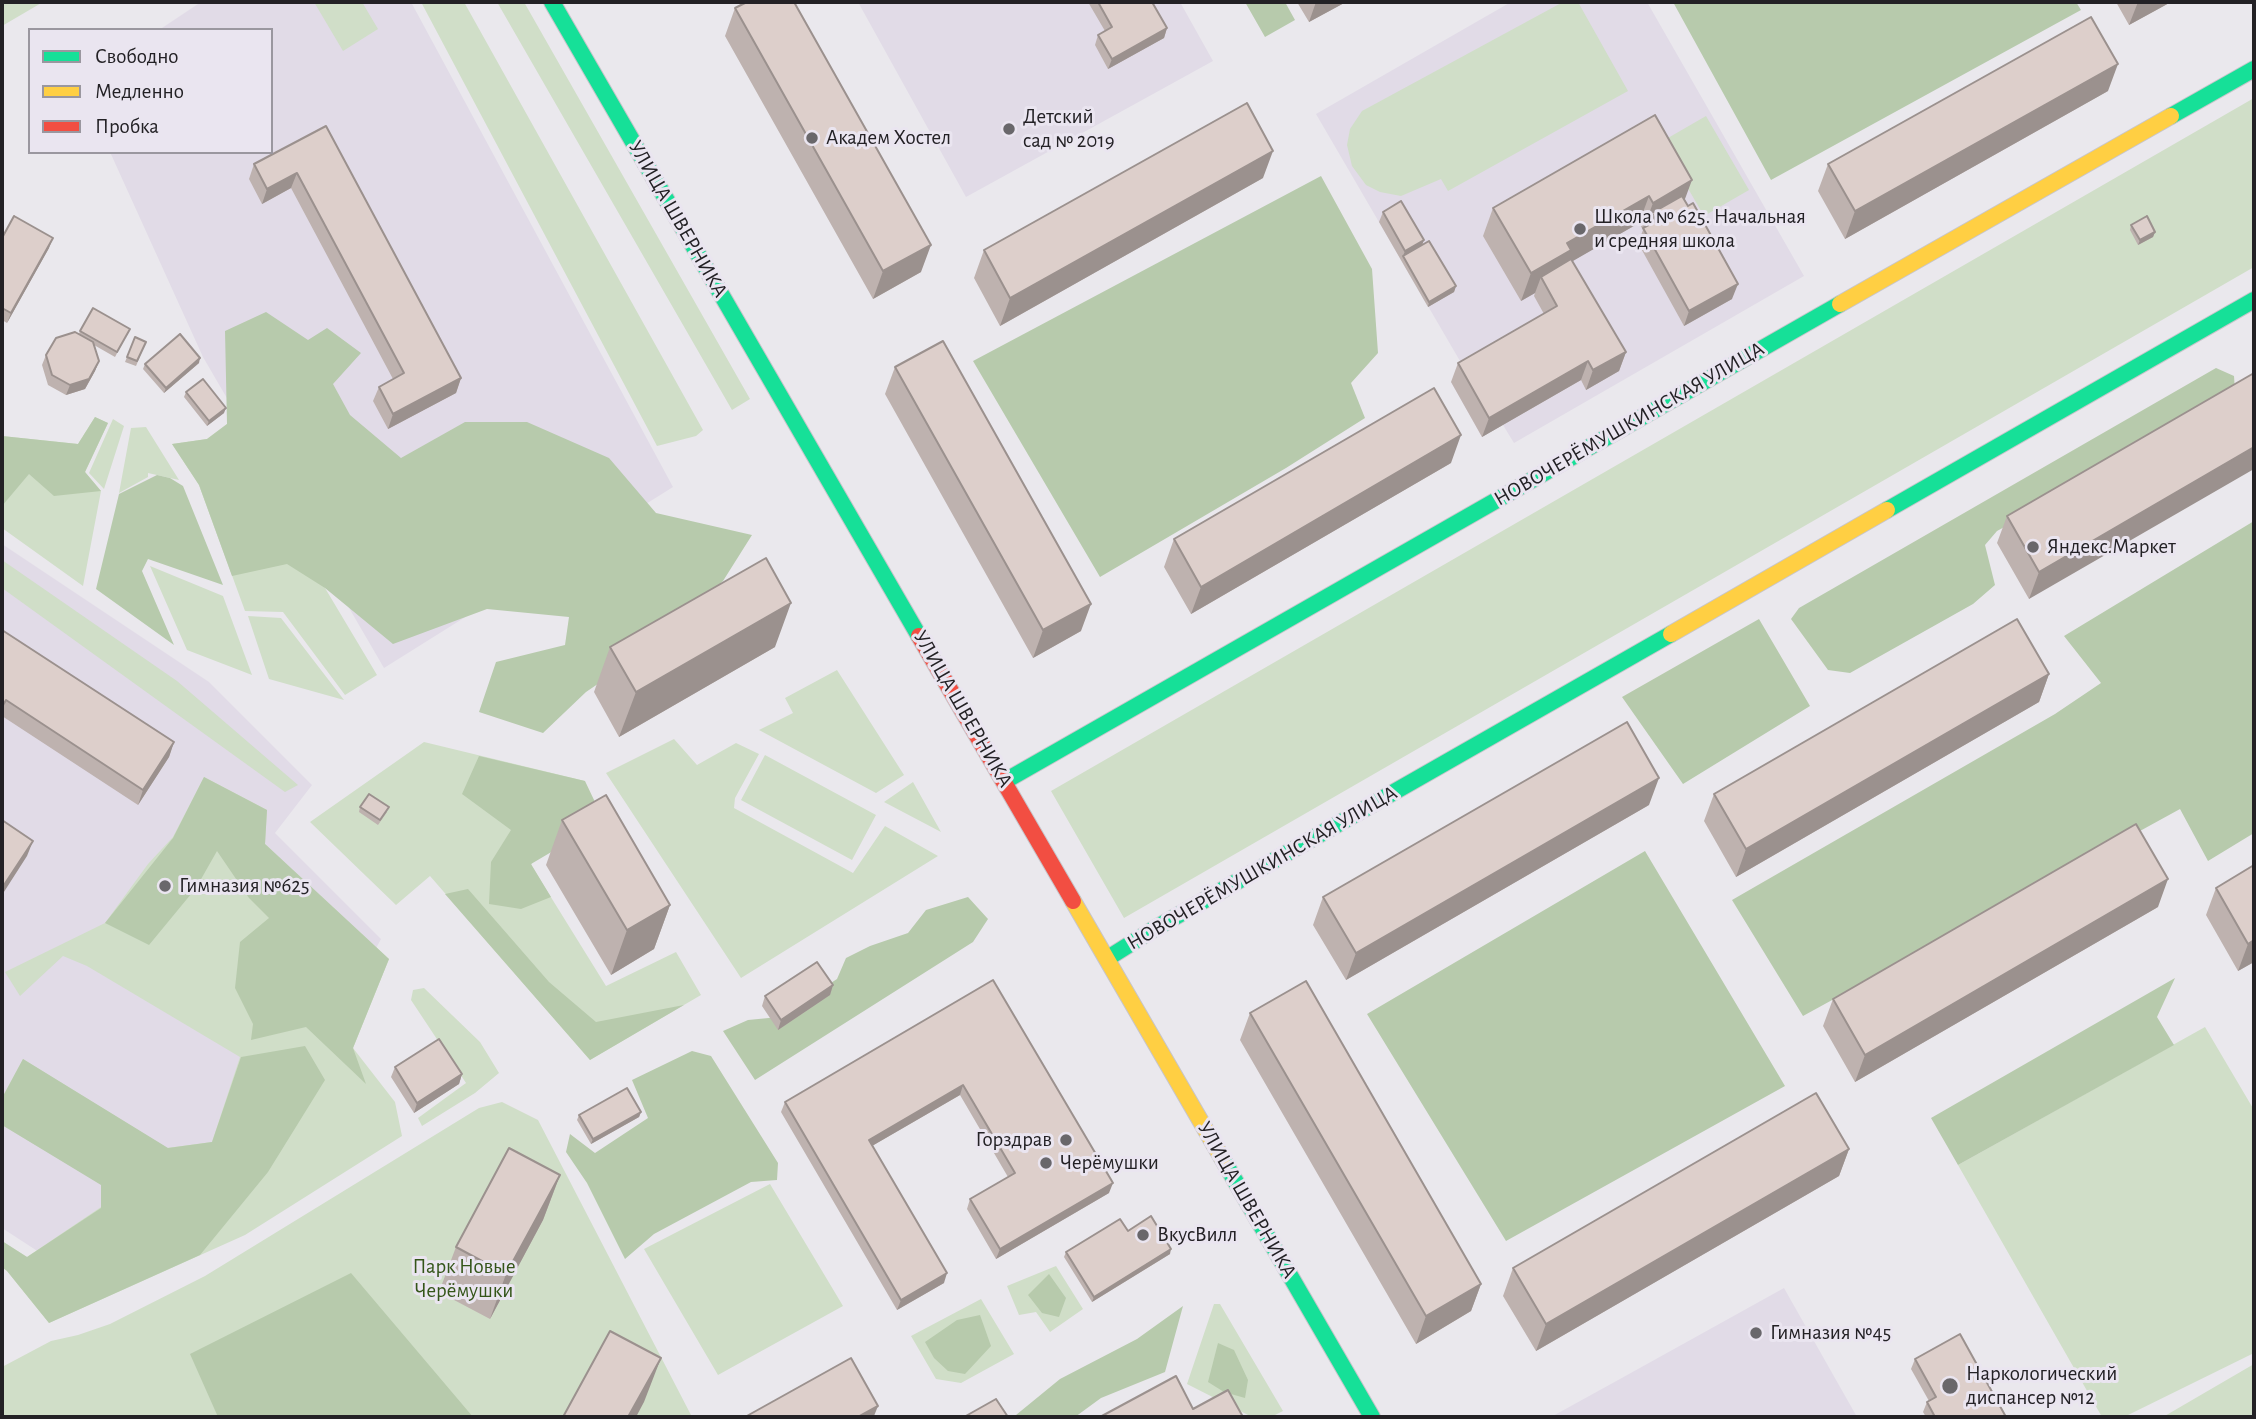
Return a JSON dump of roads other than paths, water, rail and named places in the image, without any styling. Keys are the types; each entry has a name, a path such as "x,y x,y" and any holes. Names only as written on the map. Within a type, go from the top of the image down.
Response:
{"street":[{"name":"УЛИЦА ШВЕРНИКА","path":"552,2 1372,1417"},
{"name":"НОВОЧЕРЁМУШКИНСКАЯ УЛИЦА","path":"1005,781 1420,542 2254,69"},
{"name":"НОВОЧЕРЁМУШКИНСКАЯ УЛИЦА","path":"1108,958 1154,929 2254,300"}],"place":[{"name":"Детский сад № 2019","path":"1009,129"},
{"name":"Академ Хостел","path":"812,138"},
{"name":"Школа № 625. Начальная и средняя школа","path":"1580,229"},
{"name":"Яндекс.Маркет","path":"2033,547"},
{"name":"Гимназия №625","path":"165,886"},
{"name":"Горздрав","path":"1066,1140"},
{"name":"Черёмушки","path":"1046,1163"},
{"name":"ВкусВилл","path":"1143,1235"},
{"name":"Гимназия №45","path":"1756,1333"},
{"name":"Наркологический диспансер №12","path":"1950,1386"}],"park label":[{"name":"Парк Новые Черёмушки","path":"464,1279"}]}
